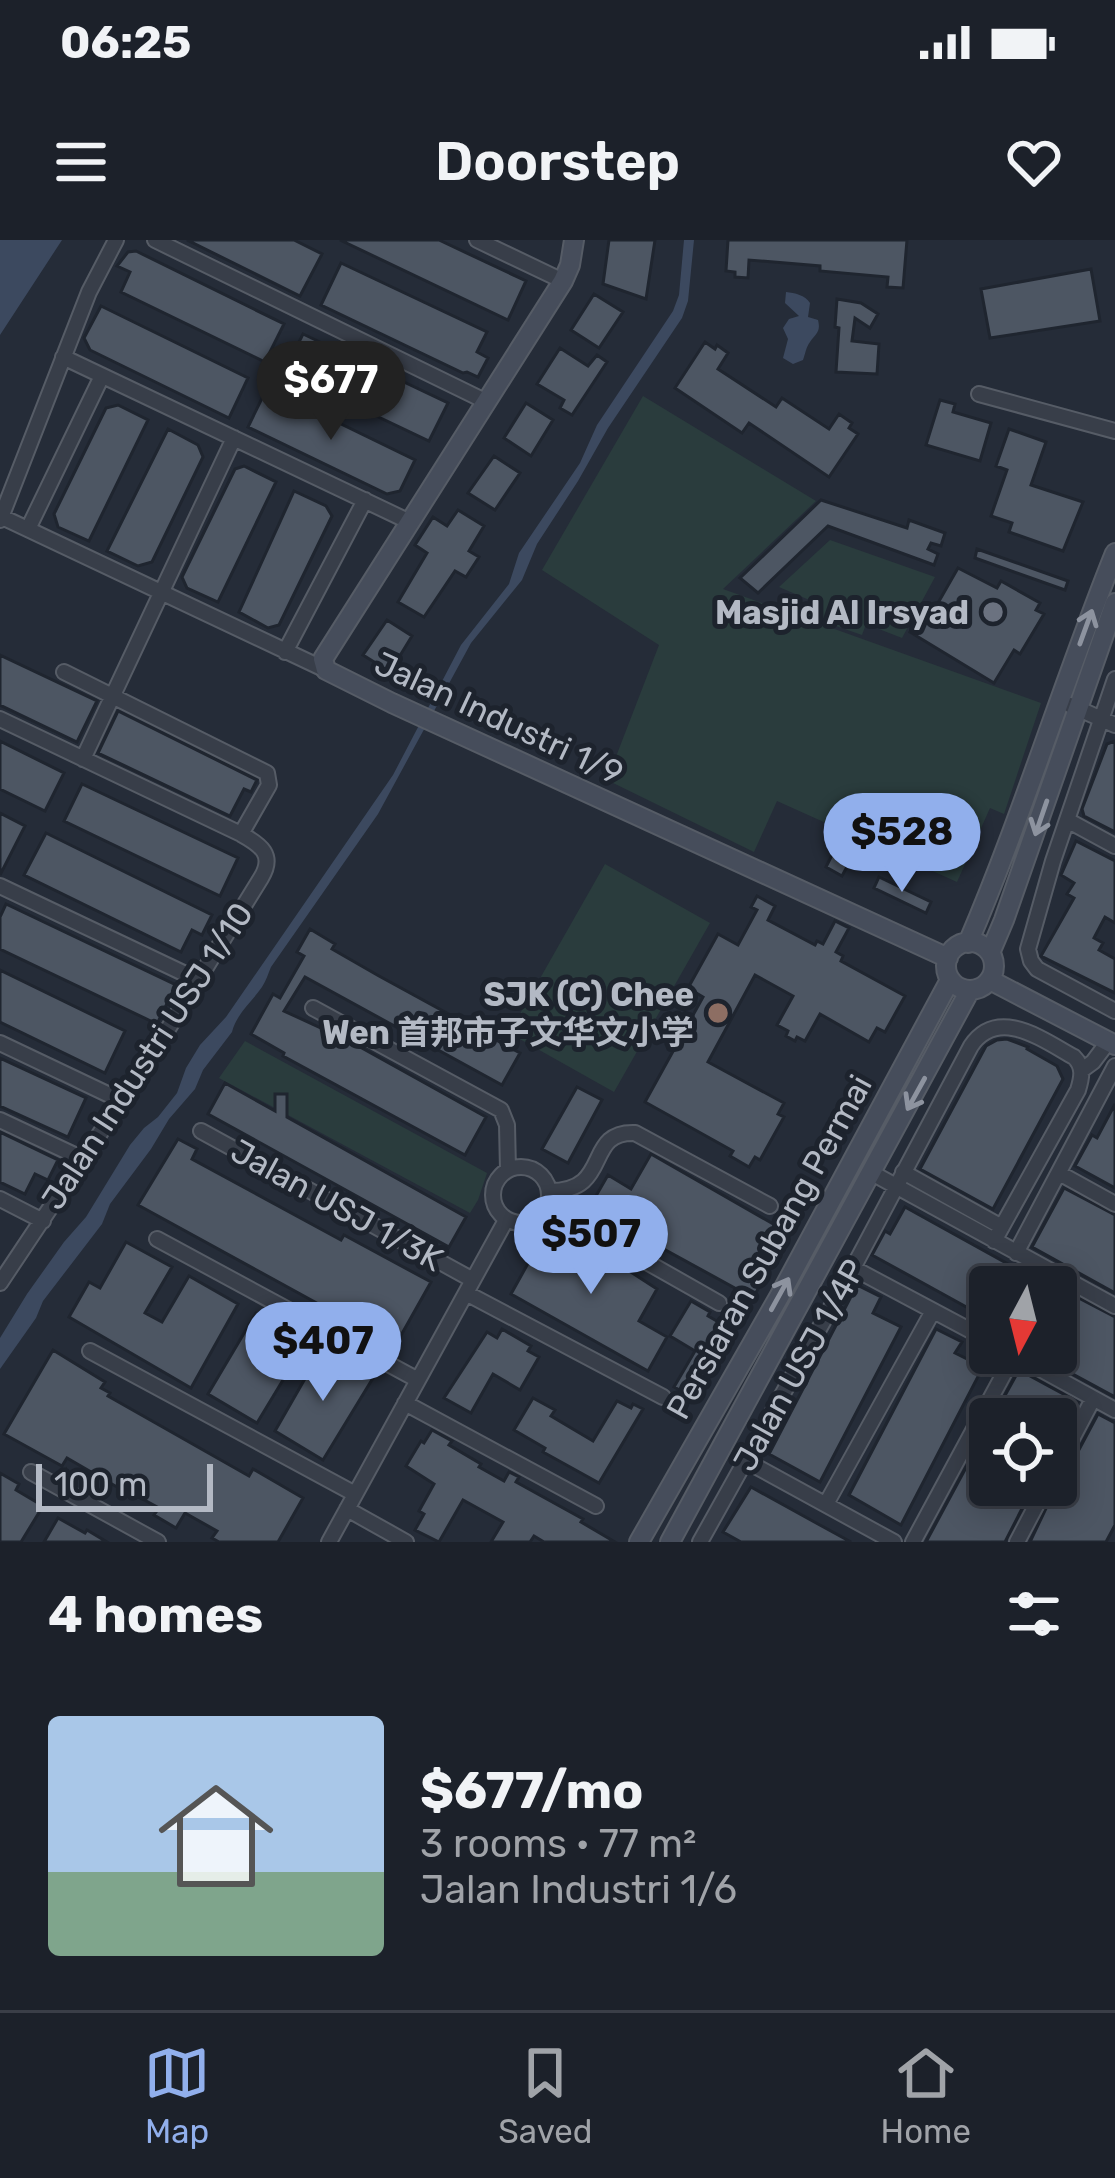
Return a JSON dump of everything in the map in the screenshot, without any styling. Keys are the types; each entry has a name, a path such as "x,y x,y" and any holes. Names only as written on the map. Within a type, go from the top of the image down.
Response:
{"main road":[{"path":"326,670 323,659 563,281 574,240"},
{"path":"990,952 1004,920 1115,553"},
{"path":"968,943 1115,603"},
{"name":"Jalan Industri 1/9","path":"326,670 948,958"},
{"path":"968,943 990,952 994,966 990,980 970,990 959,988 946,969 956,947 968,943"},
{"name":"Persiaran Subang Permai","path":"639,1542 779,1297 950,980"},
{"path":"990,980 1112,1044"},
{"name":"Persiaran Subang Permai","path":"670,1542 970,990"}],"street":[{"path":"1,519 89,292 116,240"},
{"path":"155,240 487,401"},
{"path":"477,240 563,281"},
{"path":"63,357 410,522"},
{"path":"28,529 103,376"},
{"path":"979,394 1115,431"},
{"path":"83,759 234,438"},
{"path":"285,652 364,500"},
{"name":"Jalan Industri 1/9","path":"1,519 326,670"},
{"path":"0,719 242,834 268,785 267,772 64,673"},
{"path":"1115,679 1108,721 1066,820 1030,938 1031,961 1037,969 1115,1011"},
{"path":"1069,705 1108,721"},
{"path":"1066,820 1115,845"},
{"name":"Jalan Industri USJ 1/10","path":"0,1283 6,1264 43,1220 122,1101 266,870 263,849 242,834"},
{"path":"0,886 198,980"},
{"path":"313,1008 501,1110 508,1170"},
{"name":"Jalan USJ 1/4P","path":"702,1541 979,1035 1002,1027 1024,1030 1074,1057 1082,1070"},
{"path":"0,1043 122,1101"},
{"path":"998,1234 1078,1090 1082,1070 1112,1044"},
{"path":"1016,1252 1114,1072"},
{"path":"0,1120 82,1159"},
{"name":"Jalan USJ 1/3K","path":"201,1131 663,1397"},
{"path":"719,1303 549,1199 539,1173 518,1167 495,1184 494,1204 506,1220 534,1221 549,1199 583,1184 608,1140 628,1132 770,1206"},
{"path":"872,1173 899,1179 998,1234 1016,1252 1042,1266"},
{"path":"1059,1173 1115,1204"},
{"path":"0,1199 43,1220"},
{"path":"329,1542 506,1220"},
{"path":"157,1238 418,1380"},
{"path":"853,1268 969,1330"},
{"path":"1077,1285 1115,1306"},
{"path":"826,1504 933,1311"},
{"path":"90,1352 355,1494"},
{"path":"914,1542 1002,1374"},
{"path":"1048,1374 1115,1410"},
{"path":"1077,1429 1093,1399"},
{"path":"405,1402 596,1506"},
{"path":"746,1461 894,1542"},
{"path":"31,1472 158,1542"},
{"path":"1017,1542 1037,1506"},
{"path":"347,1509 406,1542"}],"shaded area":[{"path":"643,396 816,501 723,589 1041,703 1004,814 990,808 957,882 777,801 754,852 607,780 659,645 542,570"},
{"path":"830,540 935,577 902,638 866,624 862,635 807,616 814,602 779,587"},
{"path":"605,864 710,923 614,1092 509,1033"},
{"path":"245,1041 487,1173 470,1213 219,1078"}],"water":[{"path":"0,240 62,240 0,335"},
{"path":"684,240 694,240 682,318 537,544 522,580 471,643 378,814 0,1369 0,1338 27,1294 86,1217 130,1145 177,1093 200,1045 226,1017 393,775 461,645 509,584 519,553 673,311"},
{"path":"786,292 808,300 808,317 819,324 803,360 793,364 783,358 788,339 783,328 799,316 785,303"}],"building":[{"path":"187,240 294,240 322,254 300,296"},
{"path":"340,240 439,240 526,281 508,320"},
{"path":"609,240 655,240 646,299 603,284"},
{"path":"728,240 907,240 903,288 887,287 888,277 749,260 748,278 735,277 735,272 726,271"},
{"path":"136,251 284,324 265,362 121,292 130,272 117,266 128,252"},
{"path":"341,263 487,332 477,352 488,358 478,377 321,305"},
{"path":"1091,269 1100,321 990,338 981,289"},
{"path":"594,294 623,312 599,348 571,330"},
{"path":"837,299 861,303 878,314 870,328 855,318 852,341 879,344 877,374 836,372"},
{"path":"101,306 248,378 229,418 90,350 84,338"},
{"path":"303,334 448,403 429,441 284,372"},
{"path":"705,342 728,353 718,369 776,407 782,398 829,429 839,414 852,423 849,428 858,434 829,477 749,423 742,433 675,388"},
{"path":"560,348 588,366 597,355 607,362 572,415 560,408 564,400 537,384"},
{"path":"267,388 415,460 400,491 387,494 248,427"},
{"path":"940,400 955,404 953,412 991,423 980,461 926,445"},
{"path":"526,403 553,420 531,456 504,438"},
{"path":"118,405 148,420 89,541 58,527 54,514 106,408"},
{"path":"168,429 198,445 203,457 152,562 138,566 107,551"},
{"path":"1009,429 1046,442 1031,485 1083,502 1063,551 1009,532 1012,523 991,516 1007,470 996,466"},
{"path":"494,456 520,473 495,510 468,493"},
{"path":"244,466 276,482 218,602 187,588 182,577 235,469"},
{"path":"294,491 326,506 332,516 279,625 268,628 239,612"},
{"path":"821,500 907,528 909,520 945,533 941,546 931,543 928,549 938,554 934,565 828,526 758,593 740,578"},
{"path":"458,510 484,526 469,551 479,557 466,577 455,571 424,617 398,602 427,553 415,545 433,517 447,526"},
{"path":"977,549 1068,581 1065,590 975,558"},
{"name":"Masjid Al Irsyad","path":"958,568 997,588 1001,581 1040,603 1036,610 1044,614 1020,654 1014,650 994,683 910,632 922,612 930,617"},
{"path":"387,620 412,636 390,672 363,655"},
{"path":"0,655 97,701 77,742 0,705"},
{"path":"118,711 257,780 251,792 244,789 230,816 98,753"},
{"path":"0,741 64,773 45,811 0,789"},
{"path":"1115,741 1115,832 1084,816 1082,809 1107,744"},
{"path":"82,784 238,858 220,896 64,821"},
{"path":"0,813 25,826 0,875"},
{"path":"46,833 212,915 202,935 192,930 181,952 24,875"},
{"path":"1076,841 1115,861 1115,923 1105,917 1094,938 1103,943 1099,950 1115,959 1115,993 1041,956 1074,898 1067,894 1074,883 1061,875"},
{"path":"838,843 855,852 842,876 826,867"},
{"path":"879,877 931,902 926,913 874,888"},
{"path":"757,896 775,906 768,920 815,945 817,941 823,944 835,921 849,928 836,952 843,956 841,961 905,996 885,1032 877,1028 869,1042 820,1014 805,1041 797,1037 795,1041 777,1025 793,996 755,975 708,1062 784,1103 778,1114 784,1117 760,1160 755,1157 749,1167 730,1156 733,1151 645,1102 703,997 688,988 718,934 738,945 757,910 751,907"},
{"path":"6,904 176,985 157,1024 0,949 0,917"},
{"path":"310,929 335,944 332,949 520,1053 502,1085 305,977 284,1011 351,1042 486,1117 465,1155 251,1034 273,994 280,998 304,956 297,952"},
{"path":"0,970 125,1031 105,1073 0,1022"},
{"path":"1007,1039 1057,1066 1063,1079 993,1209 920,1169 986,1046"},
{"path":"0,1058 86,1098 68,1137 0,1106"},
{"path":"225,1083 275,1111 275,1094 287,1094 287,1117 466,1217 449,1247 208,1114"},
{"path":"577,1087 602,1100 568,1163 542,1149"},
{"path":"1115,1104 1115,1188 1075,1166"},
{"path":"0,1132 58,1160 48,1180 35,1174 25,1194 0,1182"},
{"path":"178,1139 197,1149 192,1159 341,1240 344,1235 431,1282 395,1346 138,1205"},
{"path":"651,1154 789,1233 753,1298 589,1208 608,1175 631,1189"},
{"path":"1064,1188 1115,1215 1115,1293 1077,1272 1077,1266 1066,1266 1032,1247"},
{"path":"905,1207 1012,1266 969,1266 969,1308 872,1255 885,1231 890,1234"},
{"path":"551,1222 657,1289 639,1321 667,1337 648,1371 511,1294"},
{"path":"126,1242 172,1267 145,1313 162,1322 189,1276 238,1304 191,1388 69,1317 89,1282 100,1288"},
{"path":"857,1285 881,1297 873,1313 901,1327 820,1482 769,1454"},
{"path":"1077,1297 1115,1317 1115,1397 1073,1374 1077,1374"},
{"path":"691,1301 734,1331 693,1397 674,1387 695,1351 670,1336"},
{"path":"256,1313 306,1342 257,1423 208,1394"},
{"path":"502,1329 531,1346 528,1351 539,1357 520,1390 493,1374 471,1413 444,1398 487,1332 497,1338"},
{"path":"936,1329 962,1342 955,1353 969,1360 969,1374 979,1374 901,1525 849,1495"},
{"path":"322,1349 373,1378 323,1460 275,1431"},
{"path":"53,1350 105,1382 101,1388 108,1396 249,1476 253,1469 303,1498 278,1542 219,1542 212,1538 217,1531 185,1513 176,1528 154,1515 159,1508 67,1458 62,1466 4,1434"},
{"path":"1017,1374 1026,1374 1071,1398 1004,1398"},
{"path":"533,1398 555,1410 551,1416 593,1441 617,1401 643,1409 599,1483 514,1430"},
{"path":"1098,1414 1115,1423 1115,1525 1106,1542 1030,1542 1047,1506 1077,1506 1077,1453"},
{"path":"432,1430 452,1441 449,1445 481,1464 479,1467 504,1481 509,1472 519,1477 516,1482 615,1542 544,1542 534,1536 530,1542 491,1542 503,1522 463,1500 439,1542 415,1530 434,1484 406,1466"},
{"path":"969,1462 969,1506 1023,1506 1005,1542 926,1542"},
{"path":"0,1473 19,1484 16,1490 43,1506 21,1542 0,1542"},
{"path":"751,1487 851,1542 741,1542 723,1532"},
{"path":"58,1518 87,1530 107,1542 44,1542"}],"place":[{"name":"Masjid Al Irsyad","path":"993,612"},
{"name":"SJK (C) Chee Wen 首邦市子文华文小学","path":"718,1013"}]}
